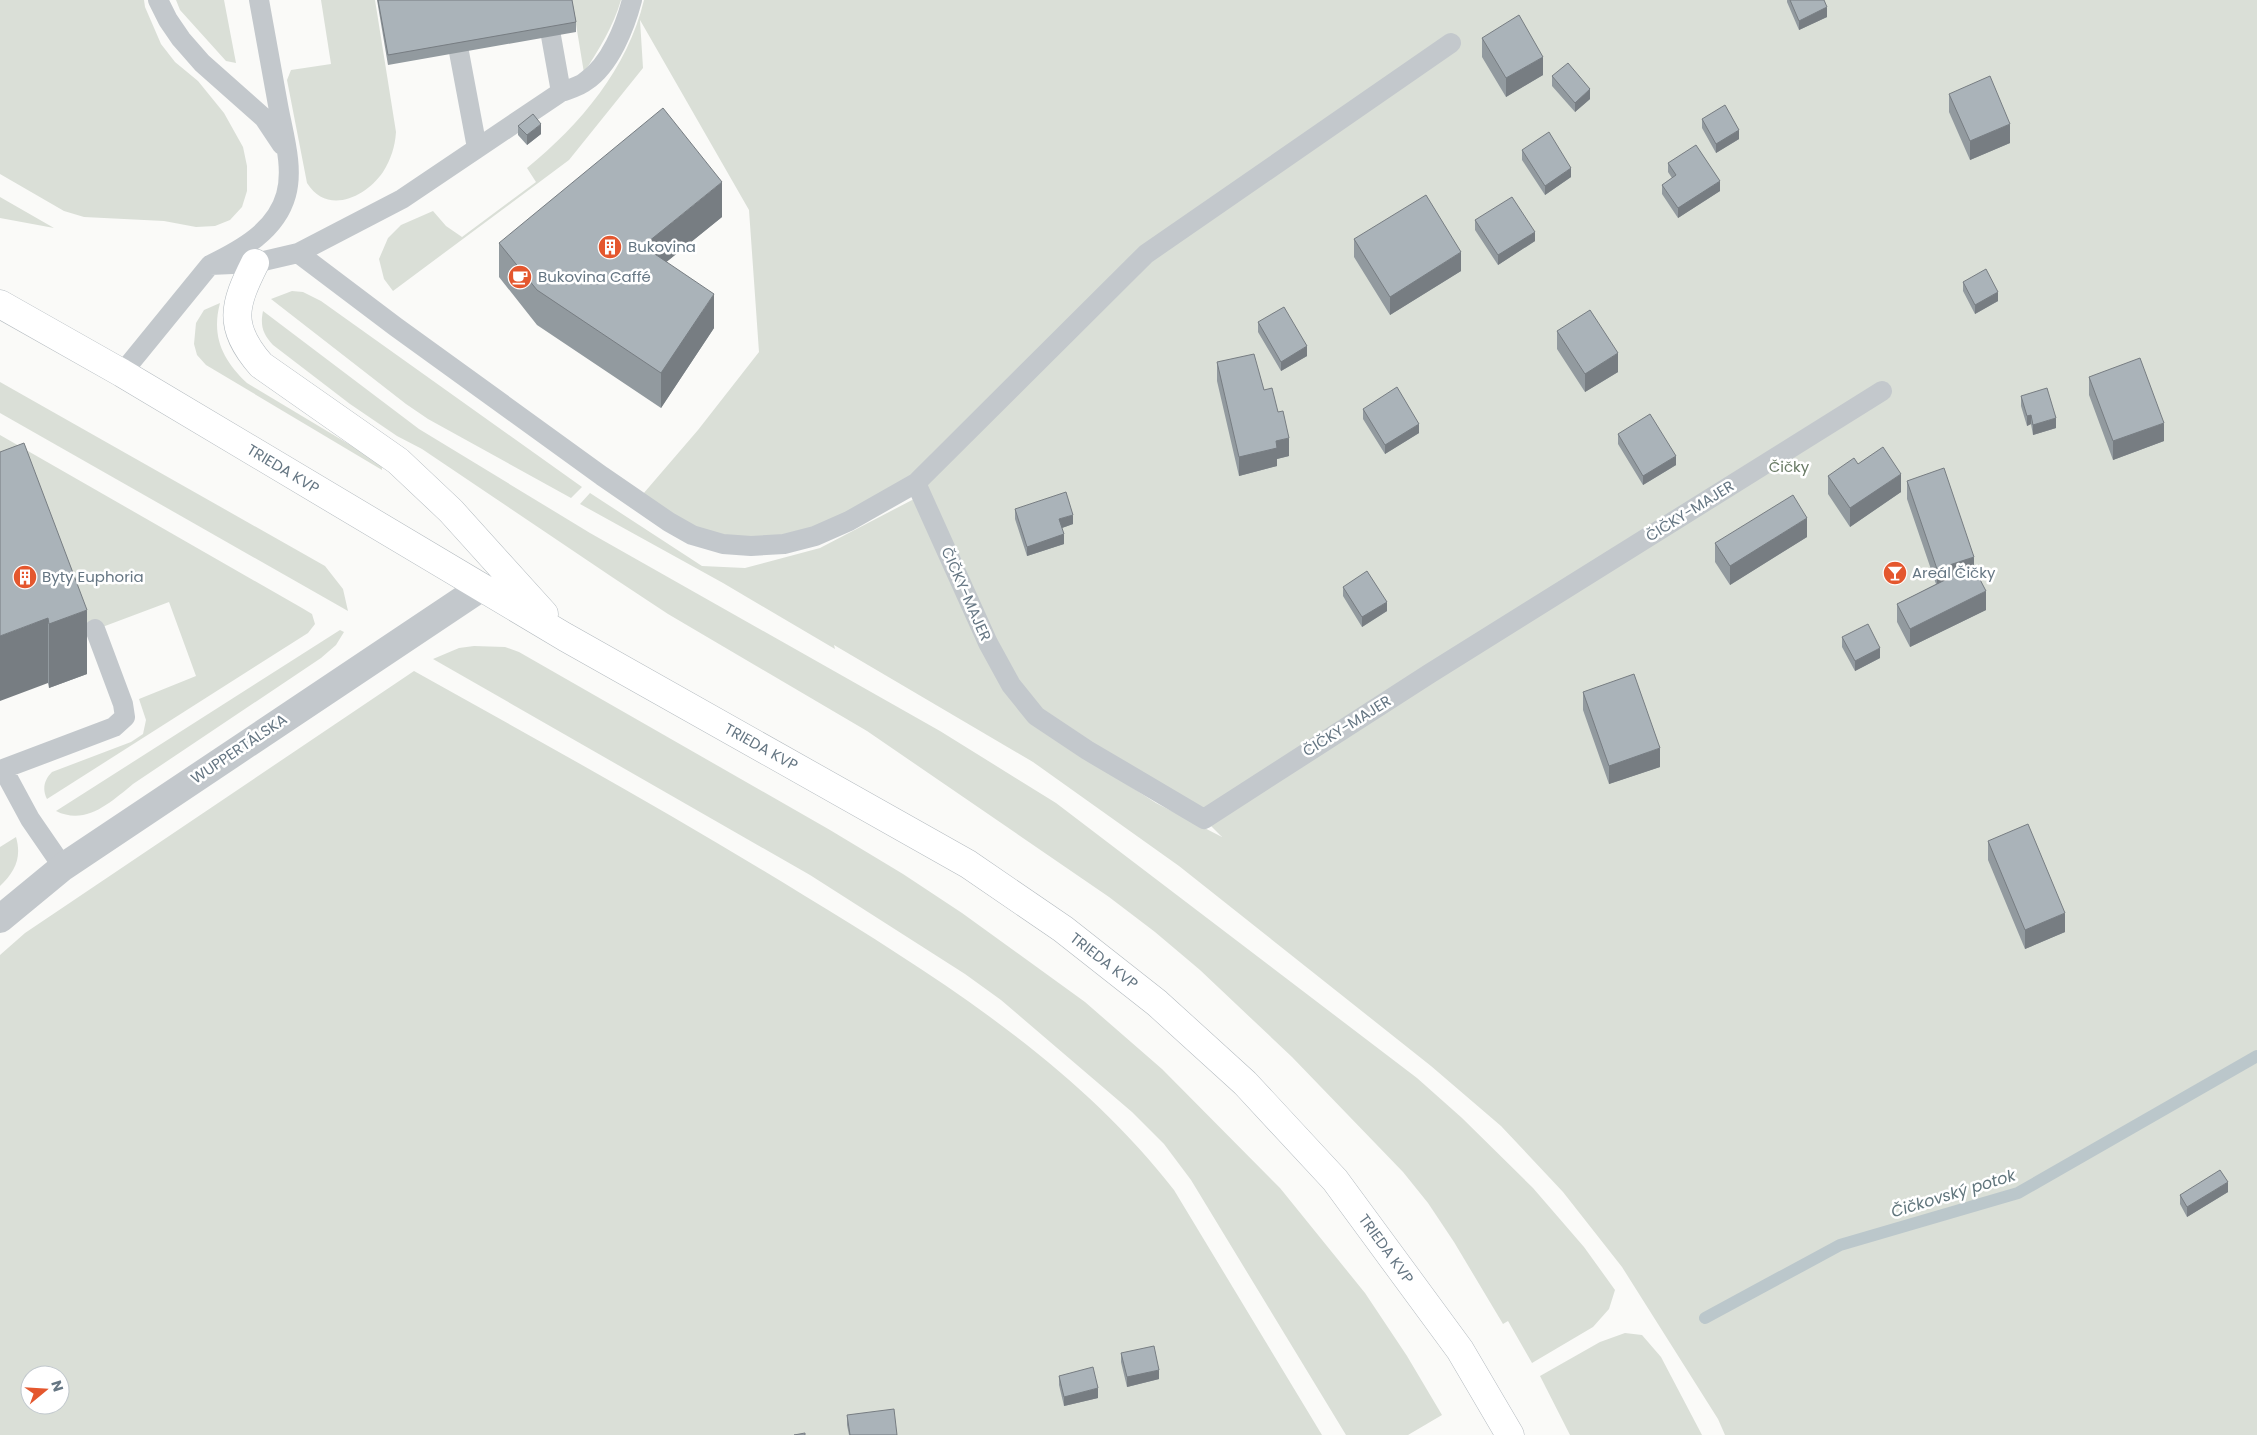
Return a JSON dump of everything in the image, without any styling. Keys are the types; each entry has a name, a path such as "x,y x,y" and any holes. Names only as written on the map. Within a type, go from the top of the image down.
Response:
{"street":[{"name":"TRIEDA KVP","path":"255,263 242,288 237,308 242,337 250,353 261,365 398,462 451,511 565,637"},
{"name":"TRIEDA KVP","path":"0,304 122,372 565,637 968,864 1063,928 1157,1003 1245,1083 1335,1180 1460,1350 1510,1435"},
{"name":"WUPPERTÁLSKA","path":"0,919 63,867 482,587"}],"lane":[{"path":"158,0 181,40 202,63 264,118 287,153"},
{"path":"122,372 210,264 252,242 266,229 279,210 287,187 287,153 259,0"},
{"path":"210,264 255,263 298,253 402,199 561,92 587,81 600,68 613,48 632,0"},
{"path":"551,36 561,92"},
{"path":"298,253 396,327 602,476 692,535 723,544 751,546 784,544 815,536 849,520 916,483 1146,254 1451,43"},
{"path":"459,52 477,148"},
{"name":"ČIČKY-MAJER","path":"916,483 988,643 1010,685 1036,716 1087,750 1204,819 1430,674 1882,391"},
{"path":"63,867 30,819 2,769 114,727 125,718 123,704 95,629"}],"green space":[{"path":"0,0 144,0 145,7 161,44 175,62 198,81 224,113 243,147 247,166 247,191 242,207 230,220 215,226 196,227 164,221 84,217 64,211 0,174"},
{"path":"176,0 224,0 236,63 226,61 180,10"},
{"path":"321,0 375,0 396,132 394,148 383,172 366,189 346,199 335,200 325,198 315,193 307,183 287,80 291,70 331,64"},
{"path":"572,0 621,0 610,29 584,73"},
{"name":"Čičky","path":"644,0 2257,0 2257,1435 1725,1435 1718,1419 1622,1267 1563,1192 1501,1126 1431,1066 1179,866 1033,762 834,645 835,649 723,583 580,504 590,493 702,566 745,568 820,548 914,499 1029,721 1156,803 1222,837 1204,819 1036,716 916,483 815,536 723,544 637,501 698,430 759,352 749,210 640,20 643,68 569,160 393,291 384,279 379,259 388,238 401,225 433,211 446,226 462,237 536,182 527,168 547,151 583,114 614,72 637,25"},
{"path":"0,197 54,228 0,218"},
{"path":"292,291 303,292 321,301 582,487 571,498 428,419 271,299"},
{"path":"220,303 217,327 221,347 231,366 247,383 382,464 382,470 206,365 197,355 194,344 196,323 204,310"},
{"path":"263,311 419,429 590,533 940,731 1056,803 1417,1078 1462,1118 1533,1188 1584,1247 1615,1290 1609,1309 1593,1327 1532,1363 1508,1321 1503,1324 1454,1242 1428,1203 1403,1172 1292,1057 1200,970 1155,932 1109,897 867,731 668,614 422,449 397,436 350,404 273,345 263,330"},
{"path":"0,382 325,566 343,589 348,611 0,413"},
{"path":"0,435 312,614 315,624 308,633 47,799 45,785 47,778 52,772 131,742 143,734 146,720 139,699 196,676 169,602 73,638 0,477"},
{"path":"340,630 344,632 336,645 321,658 133,784 107,804 88,814 78,816 56,811"},
{"path":"474,646 505,647 519,652 830,830 903,874 962,913 1085,1002 1162,1069 1280,1188 1365,1293 1407,1356 1442,1415 1408,1435 1346,1435 1191,1180 1164,1144 1132,1112 1001,1000 965,974 810,875 433,659 459,648"},
{"path":"414,671 660,809 855,927 955,992 1050,1064 1095,1103 1136,1145 1174,1190 1322,1435 0,1435 0,955 25,933"},
{"path":"16,837 18,858 10,875 0,886 0,847"},
{"path":"1625,1333 1642,1335 1661,1357 1702,1435 1570,1435 1540,1376 1600,1342"}],"building":[{"path":"378,0 572,0 576,22 388,55"},
{"path":"1790,0 1824,0 1827,7 1799,21"},
{"path":"1519,15 1543,57 1506,78 1482,38"},
{"path":"1568,63 1590,89 1575,103 1552,76"},
{"path":"1990,76 2010,124 1970,141 1949,94"},
{"path":"1725,105 1739,130 1716,144 1702,119"},
{"name":"Bukovina","path":"663,108 722,182 643,246 714,294 661,373 537,290 499,243"},
{"path":"533,114 541,124 527,135 518,126"},
{"path":"1549,132 1571,168 1545,186 1522,150"},
{"path":"1696,145 1720,181 1678,208 1662,185 1676,175 1668,163"},
{"path":"1426,195 1461,252 1390,297 1354,239"},
{"path":"1512,197 1535,232 1498,255 1475,220"},
{"path":"1986,269 1998,292 1975,305 1963,282"},
{"path":"1284,307 1307,346 1281,362 1258,322"},
{"path":"1590,310 1618,353 1585,374 1557,331"},
{"path":"1254,354 1264,390 1272,388 1278,412 1283,411 1289,438 1276,441 1277,448 1239,457 1217,362"},
{"path":"2140,358 2164,423 2113,441 2089,377"},
{"path":"1397,387 1419,424 1385,445 1363,409"},
{"path":"2047,388 2056,418 2033,425 2031,415 2027,416 2021,396"},
{"path":"1650,414 1676,456 1643,476 1618,434"},
{"path":"24,443 87,610 49,624 48,618 0,636 0,452"},
{"path":"1883,447 1901,474 1850,508 1828,476 1854,458 1858,464"},
{"path":"1944,468 1974,557 1937,569 1907,481"},
{"path":"1066,492 1073,515 1059,519 1064,534 1027,547 1015,509"},
{"path":"1793,495 1807,518 1730,566 1715,543"},
{"path":"1973,566 1986,591 1910,629 1897,604"},
{"path":"1367,571 1387,602 1362,617 1343,587"},
{"path":"1868,624 1880,648 1855,661 1842,637"},
{"path":"1634,674 1660,748 1609,766 1583,692"},
{"path":"2028,824 2065,913 2025,930 1988,841"},
{"path":"2220,1170 2228,1182 2187,1207 2180,1195"},
{"path":"1154,1346 1159,1370 1127,1377 1121,1353"},
{"path":"1093,1367 1098,1388 1064,1397 1059,1376"},
{"path":"894,1409 897,1435 850,1435 847,1415"}],"waterway":[{"name":"Čičkovský potok","path":"1705,1318 1840,1245 2018,1193 2257,1056"}],"place":[{"name":"Bukovina","path":"610,247"},
{"name":"Bukovina Caffé","path":"520,277"},
{"name":"Areál Čičky","path":"1895,573"},
{"name":"Byty Euphoria","path":"25,577"}]}
